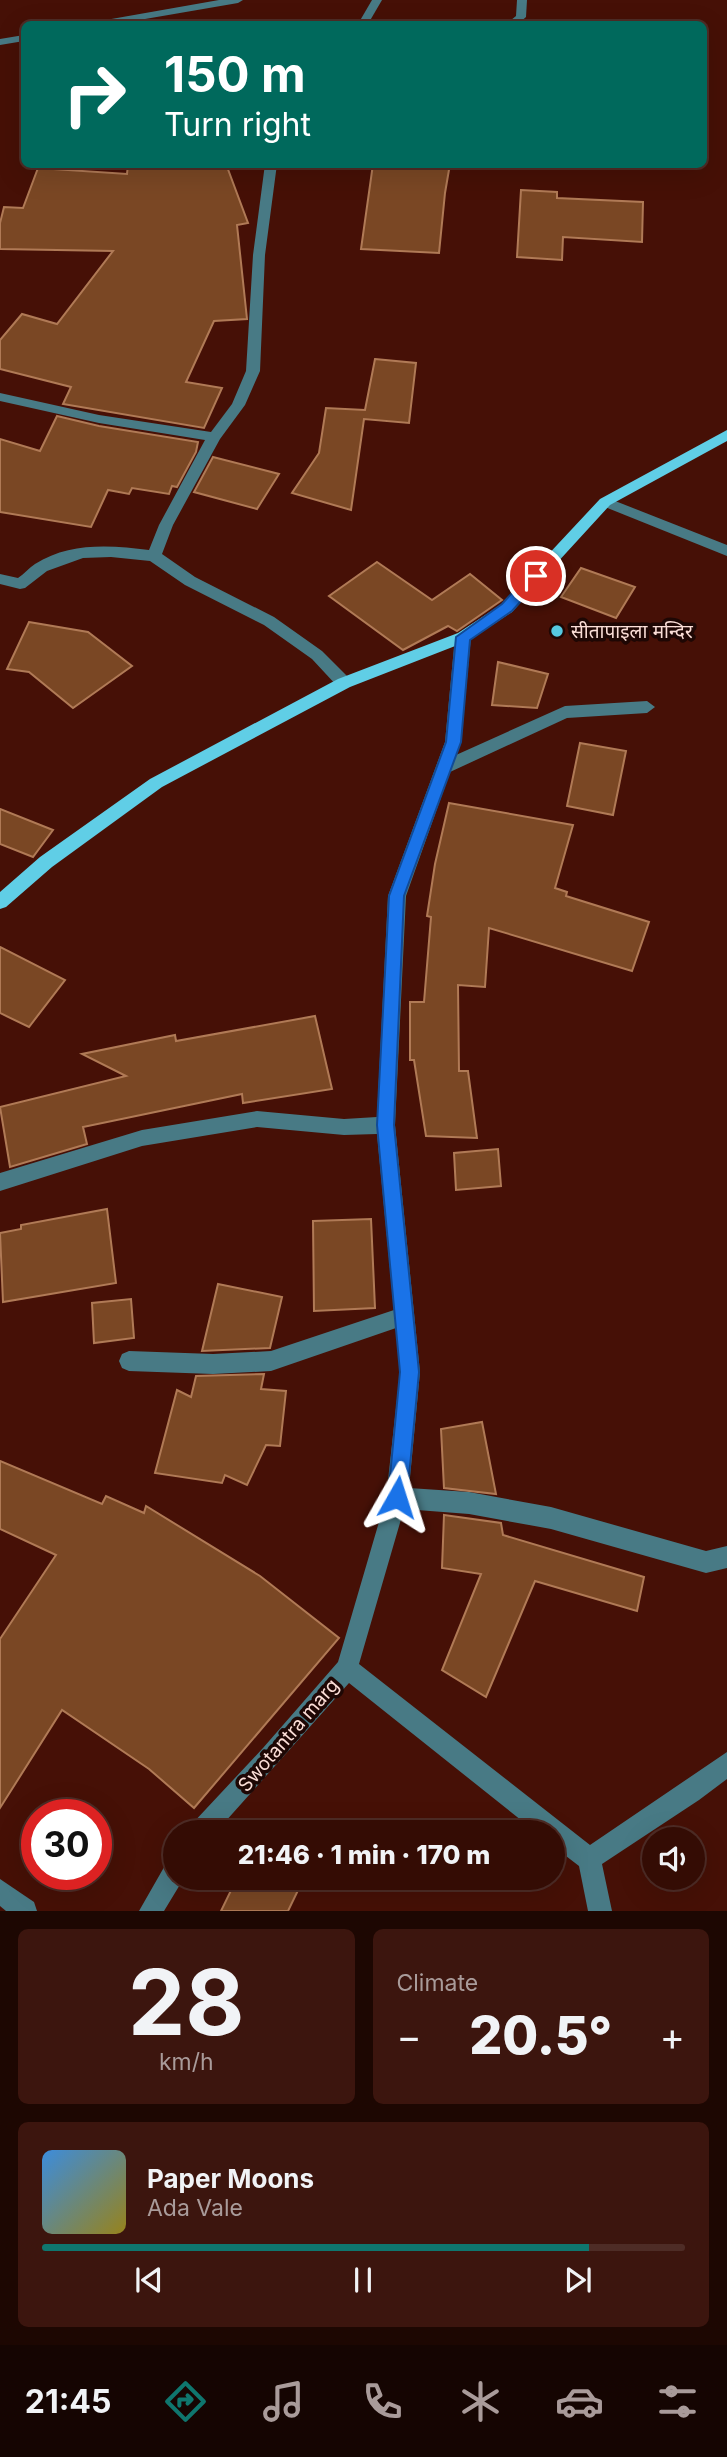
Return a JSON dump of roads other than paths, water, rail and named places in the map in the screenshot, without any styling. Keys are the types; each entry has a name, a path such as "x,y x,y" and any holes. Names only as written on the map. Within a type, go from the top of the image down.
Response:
{"main road":[{"path":"0,902 46,862 156,783 344,683 463,637 507,608 605,502 727,435"}],"street":[{"path":"117,21 238,0"},
{"path":"365,21 377,0"},
{"path":"515,21 521,17 522,0"},
{"path":"0,42 21,38"},
{"path":"154,556 166,525 214,437 238,405 253,371 256,357 259,255 270,168"},
{"path":"0,397 99,419 214,437"},
{"path":"605,502 727,551"},
{"path":"0,579 20,584 41,568 71,555 106,550 154,556 190,581 269,621 317,655 344,683"},
{"name":"Swotantra marg","path":"211,1820 347,1668 397,1497 410,1372 386,1125 397,896 453,742 463,637"},
{"path":"444,768 565,712 647,707"},
{"path":"0,1182 142,1138 257,1119 344,1127 386,1125"},
{"path":"129,1361 214,1364 271,1361 404,1316"},
{"path":"397,1497 469,1503 551,1518 706,1562 727,1557"},
{"path":"347,1668 589,1859 600,1911"},
{"path":"589,1859 691,1792 727,1764"},
{"path":"151,1911 163,1890"},
{"path":"0,1891 25,1911"}],"place":[{"name":"सीतापाइला मन्दिर","path":"557,631"}]}
